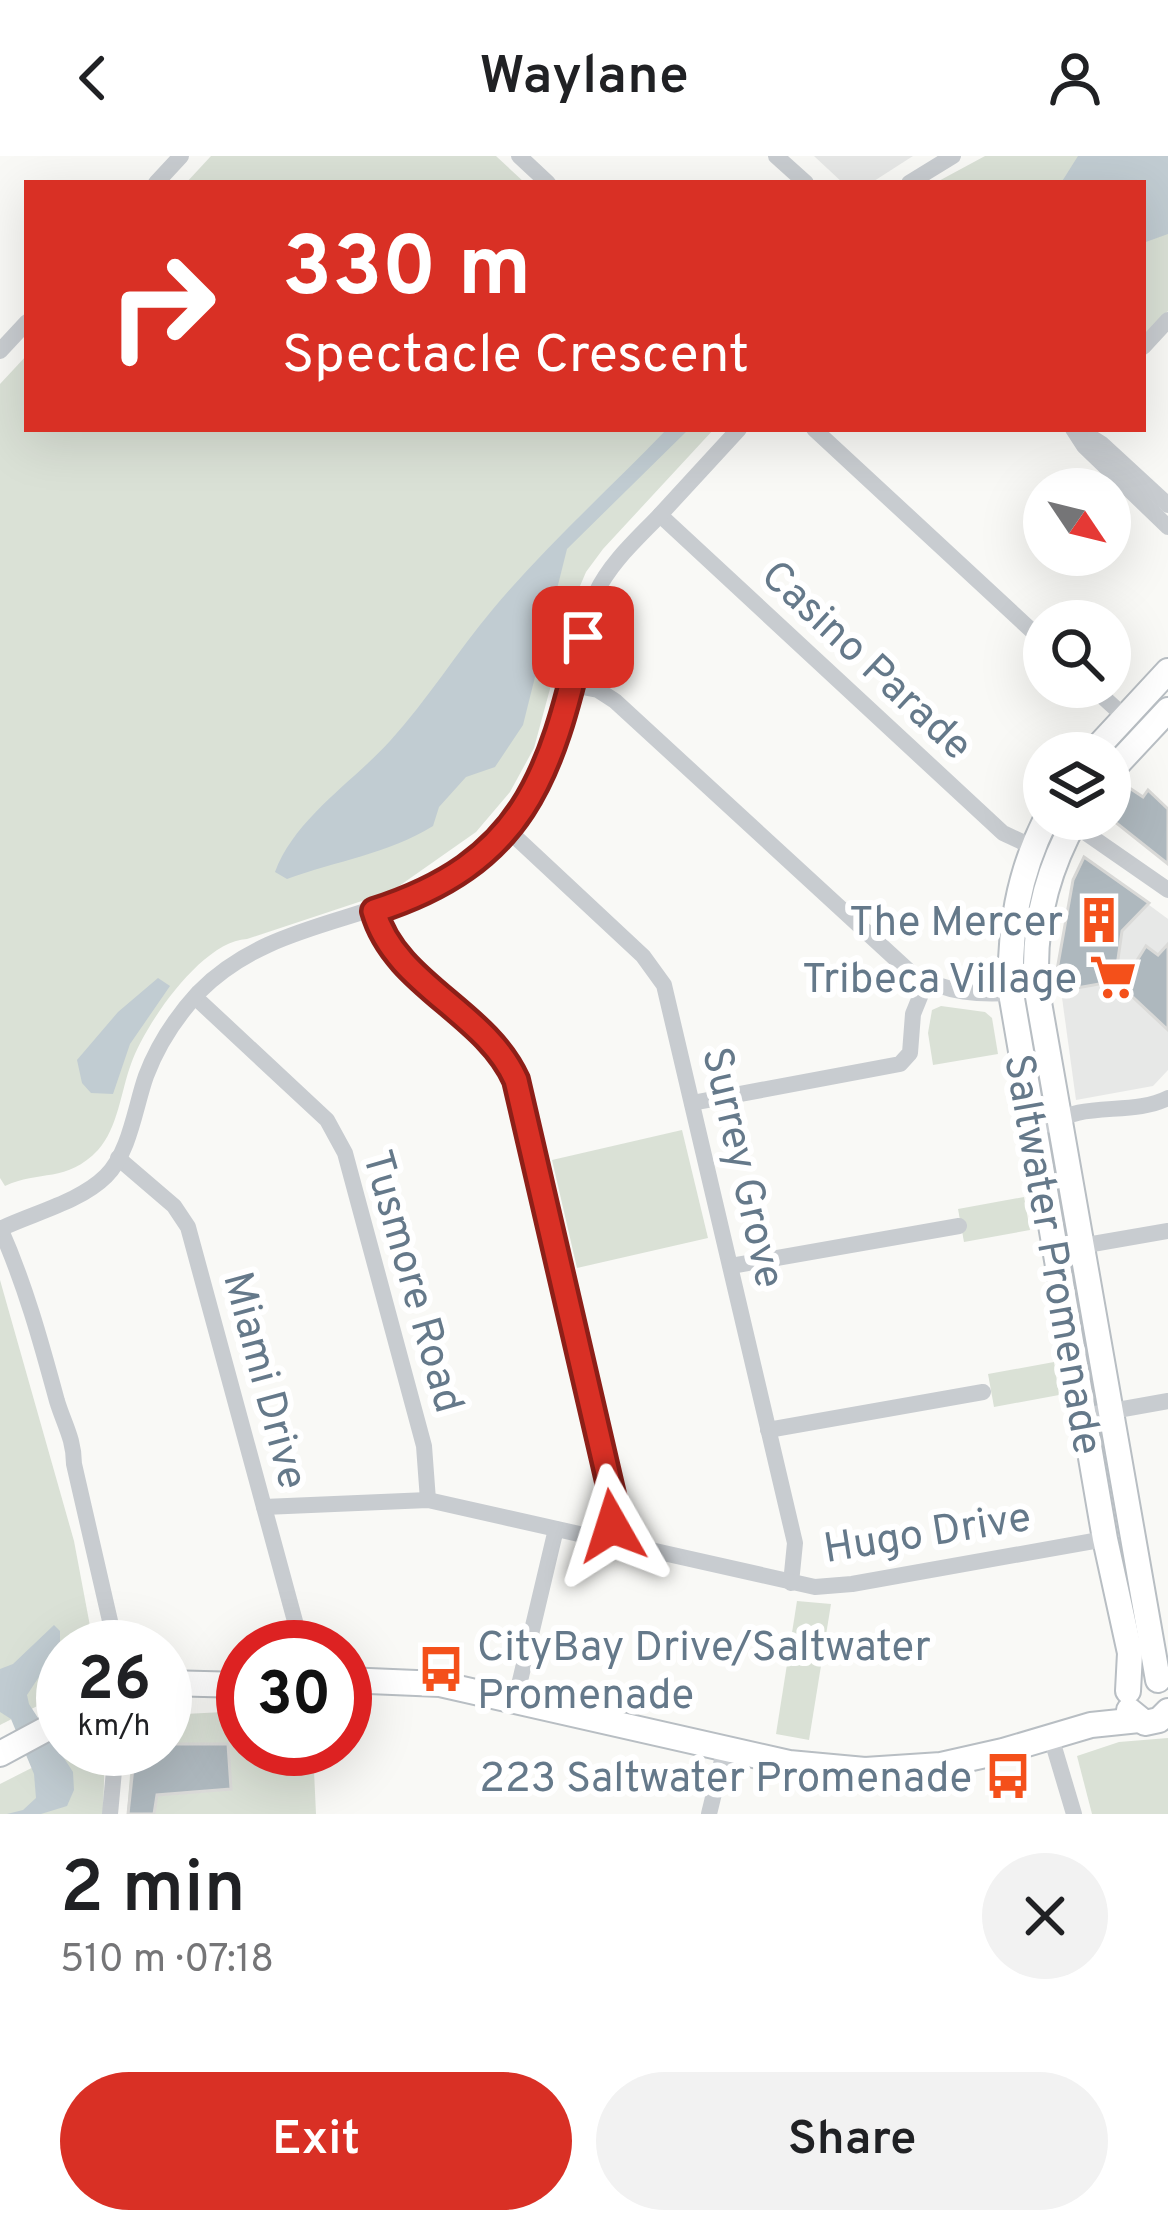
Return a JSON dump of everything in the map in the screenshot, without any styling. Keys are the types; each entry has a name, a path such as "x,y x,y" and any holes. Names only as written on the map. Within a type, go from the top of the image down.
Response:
{"street":[{"path":"159,180 181,156"},
{"path":"519,156 545,180"},
{"path":"776,156 801,180"},
{"path":"914,180 953,156"},
{"path":"1146,344 1168,320"},
{"path":"0,351 24,325"},
{"path":"109,1620 97,1550 74,1464 62,1438 60,1412 29,1300 0,1228 89,1189 105,1177 118,1158 154,1057 178,1016 222,971 266,945 414,897 450,878 507,829 550,761 598,589 620,558 736,432"},
{"path":"817,432 1023,623"},
{"path":"1077,432 1084,446 1168,527"},
{"path":"1080,432 1102,444 1168,505"},
{"name":"Casino Parade","path":"660,514 1003,833 1033,847"},
{"path":"1111,732 1168,671"},
{"path":"572,685 603,692 615,701 890,956 926,982 964,993 1037,991"},
{"path":"1115,708 1125,717"},
{"path":"1131,750 1168,710"},
{"name":"Surrey Grove","path":"507,829 644,956 659,976 796,1543 790,1583"},
{"name":"Saltwater Promenade","path":"1036,840 1015,908 1011,993 1105,1539 1130,1653 1128,1694"},
{"name":"Saltwater Promenade","path":"1066,840 1041,914 1037,991 1164,1684"},
{"path":"1101,840 1168,890"},
{"path":"374,911 389,949 492,1042 516,1080 614,1503 607,1540"},
{"path":"692,1103 899,1064 910,1053 913,1014 926,982"},
{"name":"Tusmore Road","path":"195,997 327,1120 345,1154 424,1446 428,1500"},
{"path":"1036,1151 1045,1132 1059,1124 1168,1098"},
{"name":"Miami Drive","path":"118,1158 174,1206 188,1227 295,1620"},
{"path":"731,1266 959,1226"},
{"path":"1081,1246 1168,1231"},
{"path":"768,1430 983,1392"},
{"path":"1084,1416 1168,1401"},
{"name":"Hugo Drive","path":"264,1507 428,1500 790,1583 835,1587 1105,1539"},
{"path":"515,1702 556,1529"},
{"path":"372,1681 440,1684 821,1767 903,1769 980,1757 1090,1725 1153,1723 1168,1711"},
{"path":"1090,1725 1138,1681 1164,1684"},
{"path":"1128,1694 1129,1711 1138,1720"},
{"path":"2,1753 36,1732"},
{"path":"1051,1737 1074,1814"},
{"path":"710,1814 725,1748"},
{"path":"110,1814 112,1776"}],"shaded area":[{"path":"211,156 496,156 522,180 189,180"},
{"path":"814,156 913,156 876,180 840,180"},
{"path":"985,156 1168,156 1168,311 1146,336 1146,180 941,180"},
{"path":"1078,156 1168,156 1168,234 1146,242 1146,180 1063,180"},
{"path":"24,358 24,432 711,432 586,572 534,748 510,792 476,832 392,891 230,943 212,954 177,987 149,1028 131,1064 110,1131 98,1150 64,1172 5,1186 0,1178 0,384"},
{"path":"664,432 686,432 567,549 523,725 495,767 466,777 439,807 433,826 416,836 287,879 275,872 296,835 390,741 480,625 556,540"},
{"name":"Tribeca Village","path":"1084,857 1168,919 1168,1070 1153,1086 1076,1100 1060,983"},
{"path":"158,978 170,986 130,1044 113,1094 91,1093 82,1083 77,1060 118,1012"},
{"path":"941,1006 985,1012 992,1018 998,1054 933,1065 928,1033 932,1010"},
{"path":"682,1130 708,1238 577,1268 552,1160"},
{"path":"1024,1197 1030,1230 964,1242 958,1209"},
{"path":"0,1280 74,1541 89,1620 36,1620 36,1707 0,1725"},
{"path":"1054,1362 1059,1395 994,1407 988,1374"},
{"path":"797,1601 831,1604 809,1740 776,1734"},
{"path":"36,1642 36,1681 27,1695 36,1715 36,1776 73,1776 74,1790 67,1806 41,1814 7,1814 23,1810 36,1798 34,1774 11,1719 0,1712 0,1669 13,1664"},
{"path":"216,1712 216,1776 314,1776 316,1814 127,1814 130,1776 192,1776 192,1714"},
{"path":"1168,1738 1168,1814 1092,1814 1077,1756 1119,1742"},
{"path":"36,1766 36,1776 104,1776 103,1814 0,1814 0,1784"}],"building":[{"path":"1131,789 1143,797 1148,790 1168,809 1168,864 1131,835"},
{"name":"The Mercer","path":"1084,857 1149,903 1122,931 1115,980 1110,976 1105,983 1060,991 1057,970 1073,880"},
{"path":"1168,944 1168,1030 1121,986 1146,946 1158,955"},
{"path":"192,1744 216,1744 216,1776 230,1776 231,1789 157,1795 154,1814 128,1814 132,1776 192,1776"}],"place":[{"name":"The Mercer","path":"1099,920"},
{"name":"Tribeca Village","path":"1113,977"},
{"name":"CityBay Drive/Saltwater Promenade","path":"441,1669"},
{"name":"223 Saltwater Promenade","path":"1008,1776"}],"route":[{"path":"583,637 550,761 507,829 450,878 374,911 389,949 492,1042 516,1080 614,1503 612,1526"}]}
